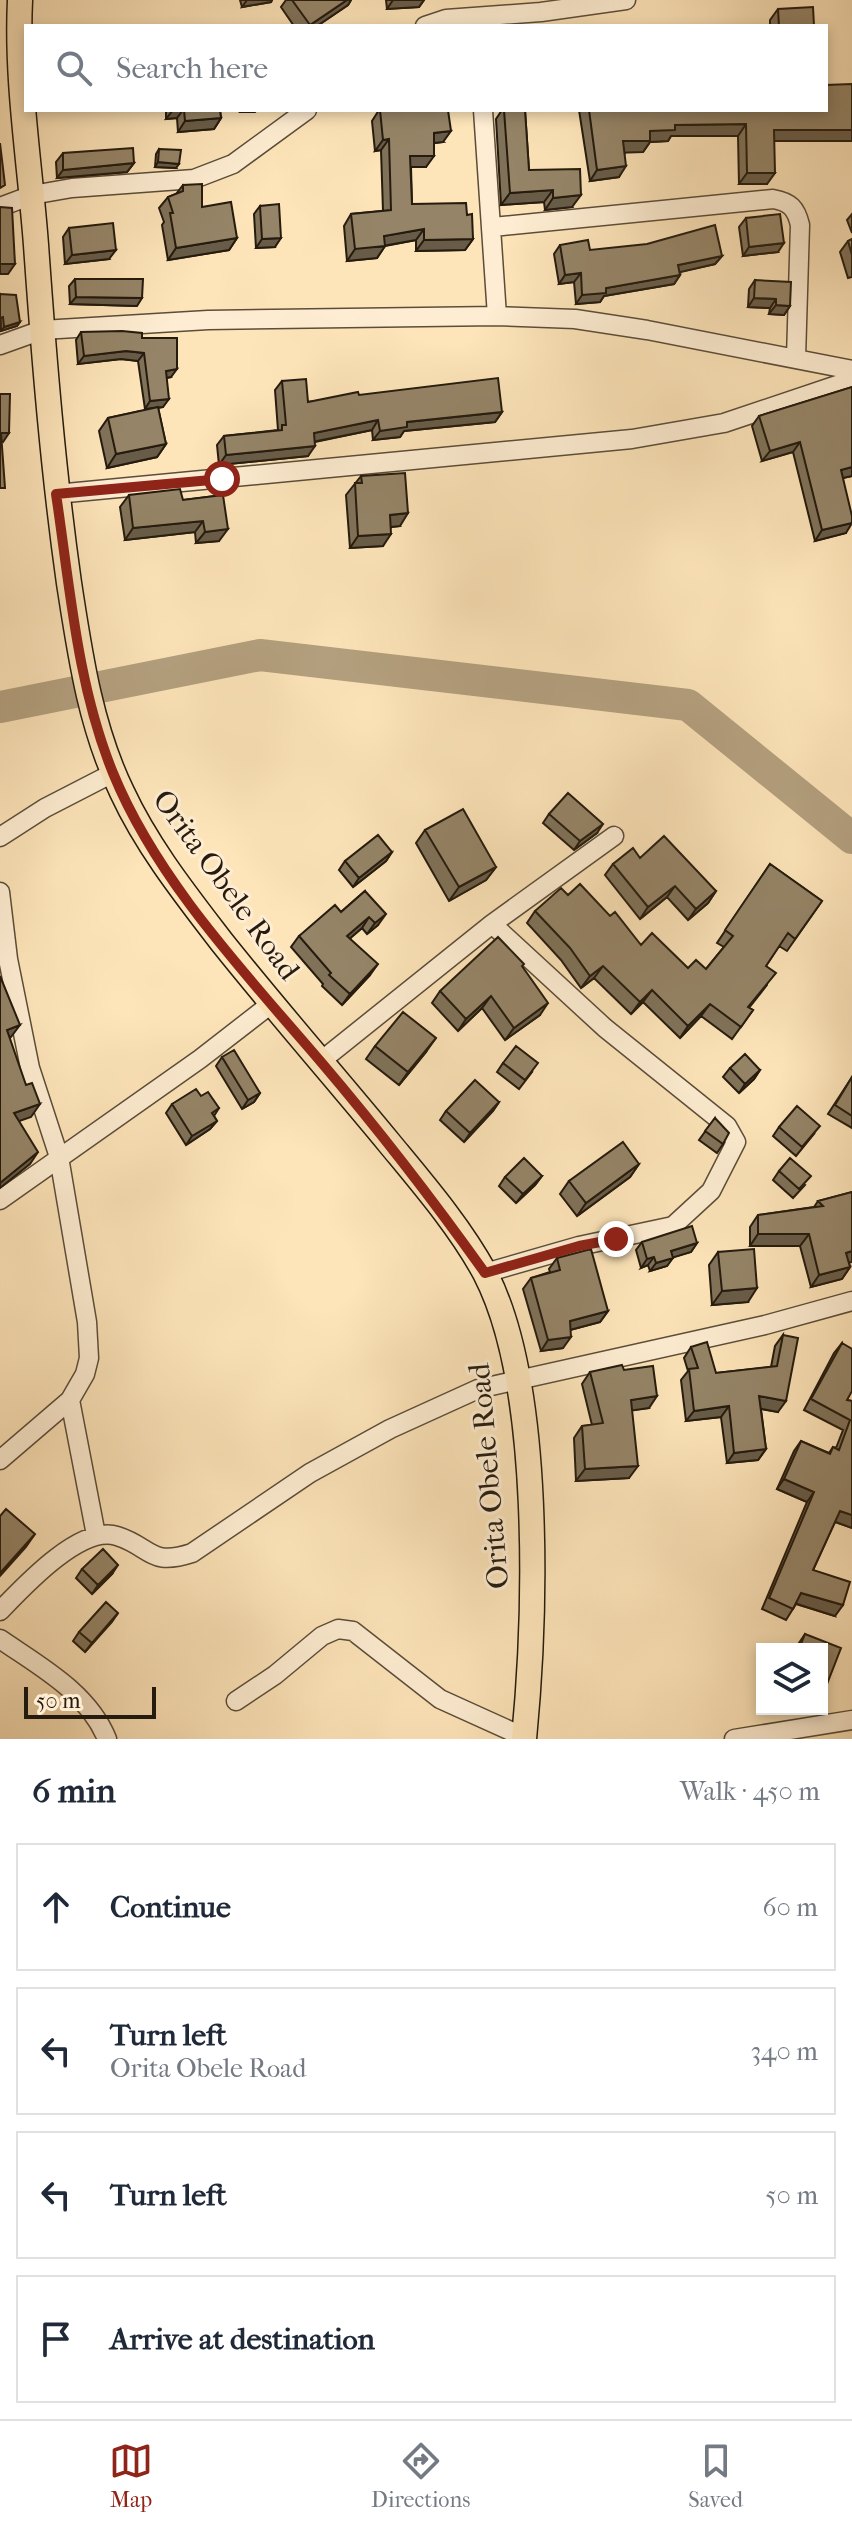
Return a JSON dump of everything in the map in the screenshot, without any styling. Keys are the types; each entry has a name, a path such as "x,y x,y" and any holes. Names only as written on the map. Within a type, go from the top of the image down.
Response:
{"main road":[{"name":"Orita Obele Road","path":"20,0 19,37 24,98"},
{"name":"Orita Obele Road","path":"25,112 56,494 86,691 113,773 158,856 271,1004 428,1191 485,1273 505,1325 517,1378 532,1565 531,1664 524,1738"}],"street":[{"path":"431,24 471,15 626,0"},
{"path":"0,207 32,195 72,188 194,179 233,164 304,112"},
{"path":"483,112 497,316"},
{"path":"493,227 773,199 786,202 796,210 800,225 796,358"},
{"path":"0,345 42,330 208,320 497,316 590,321 852,370"},
{"path":"56,494 632,439 724,423 852,380"},
{"path":"0,837 45,808 113,773"},
{"path":"321,1061 492,924 614,836"},
{"path":"0,892 4,960 30,1068 59,1157 87,1322 89,1358 85,1374 70,1400 0,1460"},
{"path":"485,1273 579,1246 673,1226 711,1191 736,1142 727,1126 605,1028 492,924"},
{"path":"0,1200 200,1059 271,1004"},
{"path":"0,1611 83,1538 117,1535 153,1558 172,1559 192,1553 251,1510 362,1443 446,1403 517,1378 705,1339 852,1301"},
{"path":"70,1400 96,1535"},
{"path":"236,1701 275,1675 322,1636 338,1629 353,1631 440,1699 524,1738"},
{"path":"0,1639 71,1689 89,1708 107,1739"},
{"path":"734,1739 852,1720"}],"building":[{"path":"292,0 347,0 311,24"},
{"path":"813,7 814,24 779,24 778,9"},
{"path":"852,84 852,130 774,130 775,173 747,173 746,124 675,125 675,130 650,131 650,141 623,141 626,166 597,170 589,112 828,112 828,85"},
{"path":"184,112 220,112 221,118 185,121"},
{"path":"380,112 448,112 451,131 434,133 434,156 410,156 412,204 466,203 467,215 472,214 473,239 424,240 424,229 384,236 385,246 355,249 351,214 391,210 389,139 383,140"},
{"path":"504,112 525,112 529,170 580,169 581,195 553,198 553,190 510,193"},
{"path":"0,143 5,185 0,188"},
{"path":"133,148 134,163 63,170 63,153"},
{"path":"159,149 181,150 179,164 158,162"},
{"path":"202,184 202,207 231,202 237,238 176,248 170,213 173,213 168,197 183,191 183,185"},
{"path":"279,204 281,238 262,239 260,206"},
{"path":"0,207 12,208 15,264 0,264"},
{"path":"780,214 784,243 749,247 746,218"},
{"path":"113,223 116,250 72,255 69,228"},
{"path":"715,225 722,256 678,265 680,275 606,288 606,293 582,295 581,273 565,275 560,245 588,240 590,250 647,244"},
{"path":"75,279 143,279 142,298 76,297"},
{"path":"755,280 791,282 790,306 776,305 776,299 754,298"},
{"path":"0,294 16,295 20,322 4,327 3,317 0,318"},
{"path":"81,332 142,333 142,338 177,338 177,369 166,371 169,399 150,401 144,353 126,351 84,356"},
{"path":"498,378 502,412 407,422 407,427 380,431 378,420 314,433 315,446 226,455 224,436 282,430 282,425 286,425 282,381 306,379 308,402 358,392 359,395"},
{"path":"852,387 852,467 841,470 852,523 822,530 800,442 770,451 759,416"},
{"path":"0,394 10,394 9,433 1,433 5,488 0,488"},
{"path":"158,407 166,444 116,454 108,418"},
{"path":"405,473 408,513 390,515 391,534 358,536 355,483 362,483 361,476"},
{"path":"180,489 183,500 223,495 228,529 205,532 203,521 133,528 129,495"},
{"path":"568,793 603,824 580,841 549,814"},
{"path":"463,809 496,867 459,887 425,830"},
{"path":"378,835 392,852 359,878 345,861"},
{"path":"664,836 716,891 696,909 675,886 648,907 613,864 633,848 640,858"},
{"path":"770,864 822,901 795,939 788,933 766,966 776,973 748,1007 753,1010 741,1027 710,1004 688,1026 652,990 640,1002 603,966 590,976 570,948 535,911 561,888 568,895 580,884 610,916 615,912 641,945 652,933 688,968 696,960 706,969 733,936 725,930"},
{"path":"365,891 386,914 375,923 369,917 347,936 378,964 350,994 329,975 331,973 299,936 335,905 341,912"},
{"path":"498,937 524,964 522,966 548,1003 514,1028 491,996 466,1019 440,991"},
{"path":"0,976 20,1025 7,1030 26,1085 32,1083 40,1104 14,1113 38,1152 0,1183"},
{"path":"403,1012 436,1038 408,1072 375,1046"},
{"path":"516,1046 538,1063 525,1080 503,1063"},
{"path":"234,1050 260,1093 248,1100 222,1057"},
{"path":"745,1054 760,1070 745,1084 730,1068"},
{"path":"852,1077 852,1116 835,1105"},
{"path":"475,1080 499,1102 470,1133 446,1111"},
{"path":"196,1089 201,1096 208,1092 219,1108 212,1113 217,1121 192,1136 172,1104"},
{"path":"797,1106 820,1126 802,1147 779,1127"},
{"path":"715,1118 729,1133 723,1144 705,1131"},
{"path":"623,1142 639,1164 586,1203 569,1181"},
{"path":"524,1158 542,1176 523,1194 505,1177"},
{"path":"790,1158 811,1176 799,1189 779,1171"},
{"path":"852,1192 852,1251 846,1253 850,1267 819,1275 809,1234 758,1234 758,1215 823,1206 818,1201"},
{"path":"692,1226 697,1243 671,1251 673,1258 656,1263 654,1257 647,1259 642,1242"},
{"path":"591,1249 608,1311 570,1321 571,1337 548,1340 531,1278 560,1270 557,1258"},
{"path":"754,1249 757,1288 722,1291 718,1252"},
{"path":"783,1335 798,1338 786,1401 759,1396 766,1449 734,1453 729,1406 694,1411 689,1369 698,1368 691,1347 707,1342 716,1373 777,1366"},
{"path":"842,1343 852,1349 852,1391 847,1400 852,1401 852,1515 840,1511 813,1570 850,1582 843,1605 801,1593 793,1609 769,1598 814,1492 784,1479 801,1441 830,1454 833,1447 839,1450 850,1420 811,1399"},
{"path":"622,1365 624,1370 653,1366 657,1396 631,1400 638,1466 585,1469 582,1426 603,1423 590,1372"},
{"path":"6,1509 35,1534 0,1573 0,1516"},
{"path":"103,1549 118,1565 98,1585 82,1569"},
{"path":"106,1602 118,1613 92,1643 79,1632"},
{"path":"805,1634 841,1648 828,1682 828,1643 801,1643"}],"waterway":[{"path":"0,707 260,655 688,705 852,838"}],"route":[{"path":"222,479 56,494 86,691 103,748 124,798 158,856 196,909 271,1004 428,1191 485,1273 579,1246 616,1239"}]}
